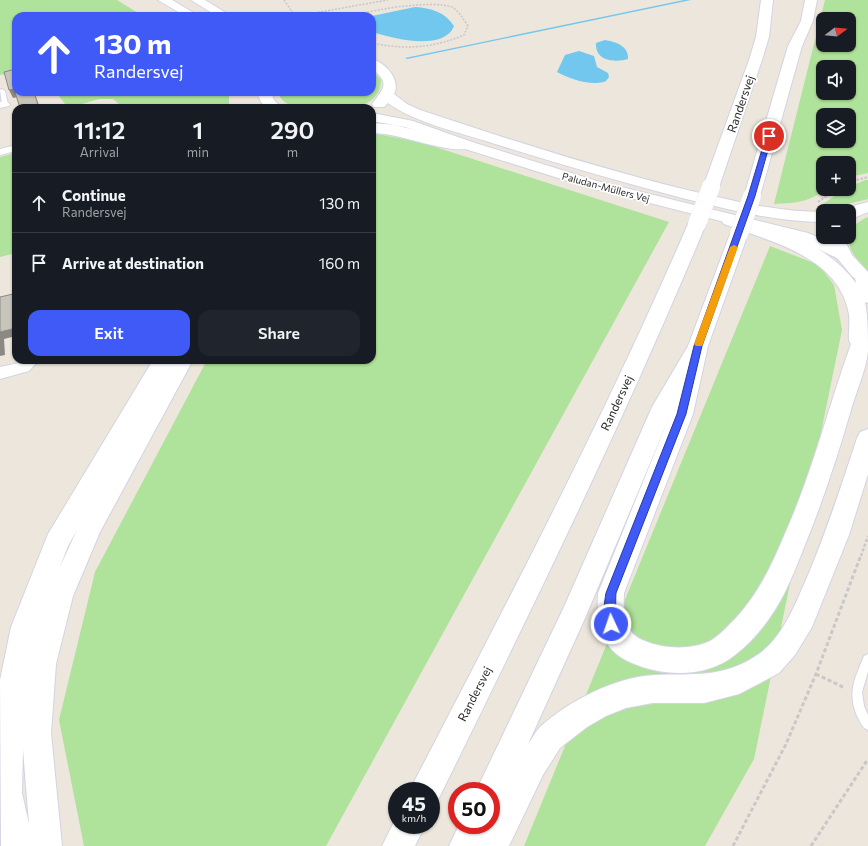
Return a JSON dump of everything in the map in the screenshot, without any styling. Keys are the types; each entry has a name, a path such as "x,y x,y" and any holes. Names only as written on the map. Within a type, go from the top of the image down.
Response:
{"main road":[{"name":"Randersvej","path":"431,782 568,509 649,334 697,224 747,88 762,40 764,12 767,0"},
{"path":"762,40 775,14 779,0"},
{"path":"795,46 795,19 798,0"},
{"path":"811,0 806,20 795,46 752,196 734,227 698,346 682,414 611,593 609,610 611,624 618,638 629,647 645,657 668,662 694,659 719,650 744,628 773,590 806,516 868,323"},
{"path":"376,128 382,127 411,132 434,140 467,145"},
{"path":"734,227 792,243 817,256 831,267 846,284 858,310 859,348"},
{"path":"866,279 868,296"},
{"path":"495,782 576,610 663,407 698,346"},
{"path":"17,846 7,793 9,706 24,627 57,542 161,364"},
{"path":"46,846 36,733 42,664 60,596 90,528 181,364"},
{"path":"492,846 532,764 550,738 576,717 597,705 626,694 653,689 704,689 739,680 769,663 785,646 803,618 837,535 868,438"},
{"path":"398,846 404,834"},
{"path":"466,846 471,834"}],"street":[{"path":"164,0 186,12"},
{"path":"197,0 218,12"},
{"path":"376,66 388,77 391,86 387,95 376,105"},
{"name":"Paludan-Müllers Vej","path":"387,95 402,107 414,113 518,147 659,187 776,215 802,218 816,217"},
{"name":"Paludan-Müllers Vej","path":"376,118 408,124 467,145 734,227 808,238 841,254"},
{"path":"0,152 12,149"},
{"path":"856,211 868,207"},
{"path":"838,244 841,254 866,279"},
{"path":"0,373 24,367 27,364"}],"lane":[{"path":"2,91 3,105"},
{"path":"868,660 855,692 860,712 868,725"}],"path":[{"path":"284,0 293,12"},
{"path":"319,12 388,0"},
{"path":"373,12 411,4 434,2 448,6 459,12 468,26 464,35 449,43 416,49 376,45"},
{"path":"856,180 868,177"},
{"path":"815,204 826,196"},
{"path":"733,846 786,744 816,674 868,536"},
{"path":"816,674 855,692"},
{"path":"811,846 868,759"}],"green space":[{"path":"0,0 117,0 136,12 12,12 12,73 0,75"},
{"path":"825,0 868,0 868,173 856,176 856,156 816,156 816,196 802,201 774,204 816,36 816,52 856,52 856,12 822,12"},
{"path":"376,74 381,80 376,94"},
{"path":"59,96 229,96 229,104 119,104 113,99 99,99 82,104 65,104"},
{"path":"280,96 374,96 364,104 287,104"},
{"path":"376,134 420,142 669,222 326,846 84,846 59,720 95,572 205,364 376,364"},
{"path":"12,154 12,254 0,257 0,157"},
{"path":"868,180 868,199 848,204 823,204 834,196 856,196 856,184"},
{"path":"868,217 868,272 855,257 849,244 856,244 856,225"},
{"path":"770,246 819,265 834,285 842,330 754,759 705,846 524,846"}],"water":[{"path":"415,7 427,8 442,14 454,26 448,34 440,39 429,41 404,40 376,33 376,15"},
{"path":"605,40 621,45 628,55 628,59 617,61 602,57 599,54 596,43"},
{"path":"579,51 594,56 597,67 608,73 609,77 606,81 600,83 588,83 575,80 557,72 565,55"}],"building":[{"path":"12,70 12,89 9,90 4,72"},
{"path":"16,96 35,96 38,104 19,104"},
{"path":"12,294 12,329 0,332 0,297"}],"waterway":[{"path":"407,58 689,0"}],"slow traffic":[{"path":"699,344 734,247"}],"route":[{"path":"611,624 609,610 611,593 682,414 698,346 752,196 769,136"}]}
